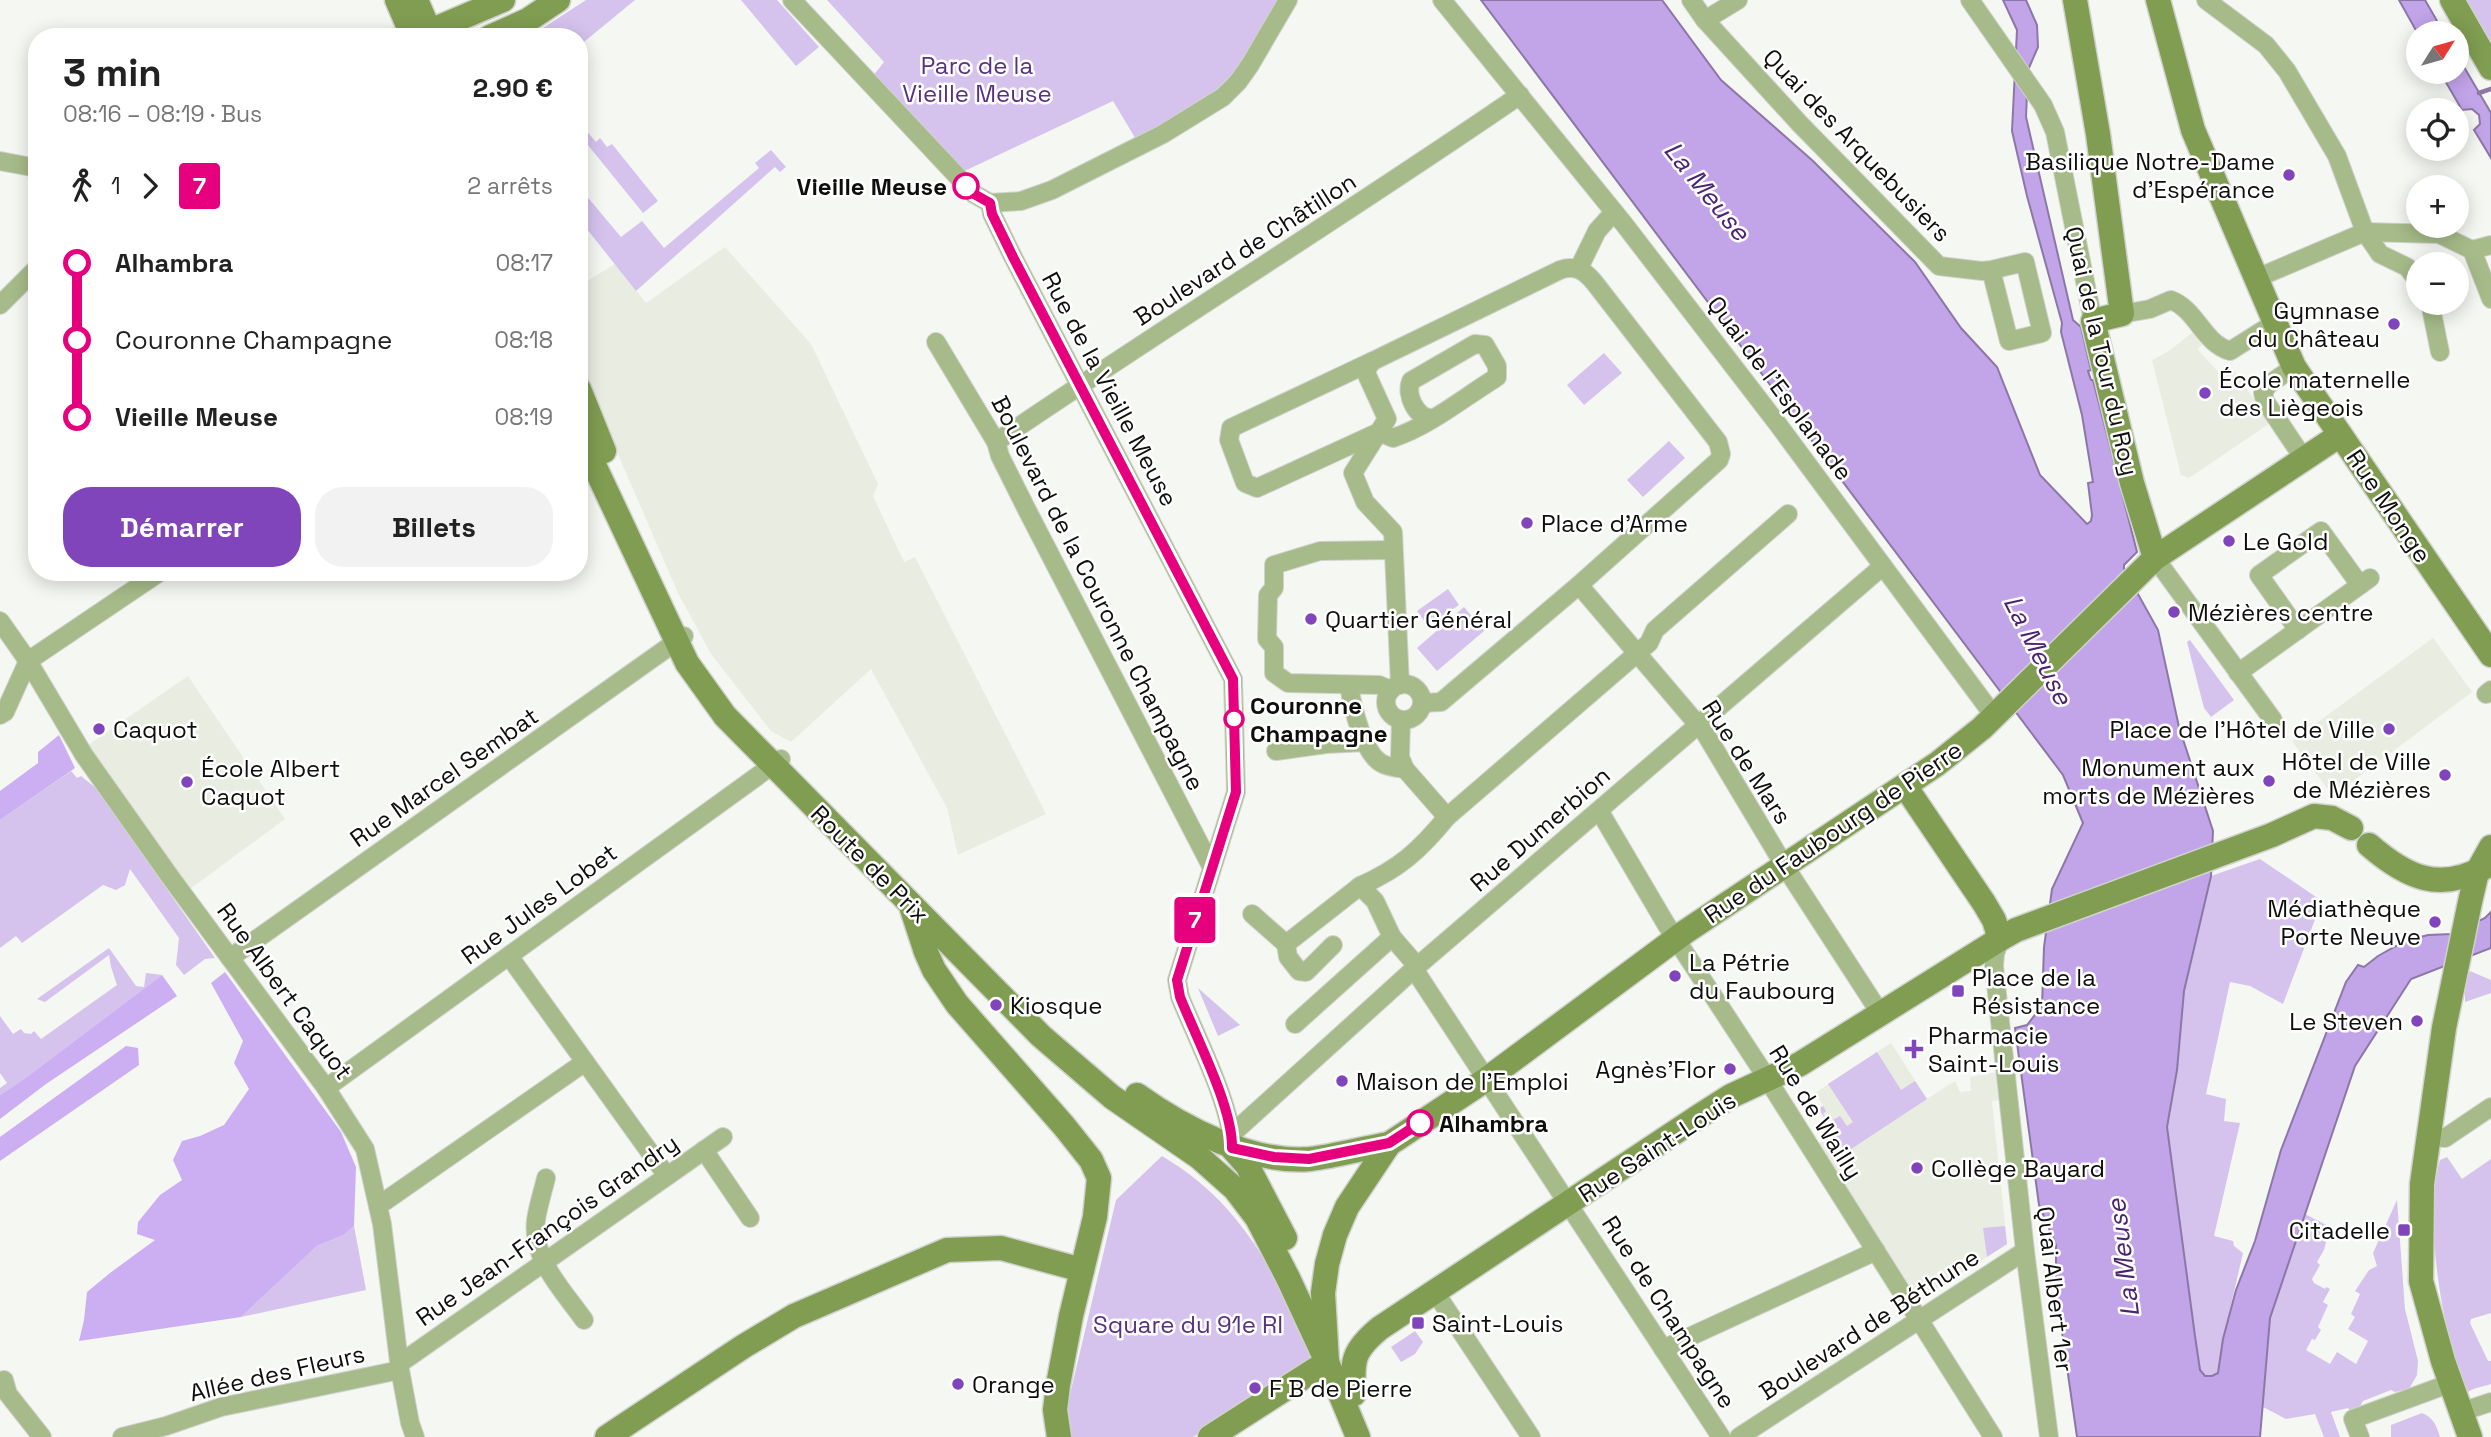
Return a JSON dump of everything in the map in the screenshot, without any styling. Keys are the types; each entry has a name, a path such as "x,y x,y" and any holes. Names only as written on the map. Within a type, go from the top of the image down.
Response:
{"main road":[{"path":"397,0 416,28"},
{"path":"416,0 421,28"},
{"path":"440,28 503,0"},
{"path":"510,28 528,20 558,0"},
{"path":"2075,0 2096,121 2122,314 2093,321"},
{"name":"Rue Monge","path":"2158,0 2193,130 2294,367 2491,655"},
{"path":"2452,0 2491,68"},
{"name":"Quai de la Tour du Roy","path":"2093,321 2132,483 2155,558"},
{"name":"Route de Prix","path":"588,412 681,638 687,663 725,716 777,762 916,900 1054,1027 1153,1106 1274,1157 1309,1159 1389,1143"},
{"name":"Rue du Faubourg de Pierre","path":"1389,1143 1487,1079 1676,939 1937,764 1982,728 2155,558 2340,435"},
{"name":"Route de Prix","path":"588,451 681,638"},
{"path":"1905,786 1984,903 1994,920 2000,939"},
{"name":"Rue Saint-Louis","path":"1354,1394 1354,1358 1359,1348 1380,1328 1731,1096 1800,1064 2000,939 2281,831 2304,819 2336,816"},
{"path":"2369,845 2403,872 2423,878 2469,909"},
{"path":"2470,1437 2421,1280 2422,1184 2444,1028 2469,909 2491,847"},
{"path":"2423,878 2463,877 2484,868"},
{"path":"916,900 926,952 941,979 957,1003 1091,1160 1099,1178 1095,1217 1058,1385 1055,1410 1059,1437"},
{"name":"Route de Prix","path":"916,900 1041,1036 1112,1097 1209,1166 1258,1210"},
{"path":"1157,1129 1213,1153 1221,1154 1233,1140"},
{"name":"Route de Prix","path":"1233,1140 1247,1165 1258,1210"},
{"path":"1327,1362 1323,1293 1335,1235 1347,1207 1389,1143"},
{"path":"1258,1210 1325,1326 1372,1437"},
{"path":"1258,1210 1358,1437"},
{"path":"607,1437 794,1316 947,1250 1001,1248 1082,1270"},
{"path":"1210,1437 1327,1362"}],"street":[{"path":"792,0 974,194 990,203 1021,201 1052,190 1163,134 1223,97 1244,74 1288,0"},
{"name":"Quai de l'Esplanade","path":"1442,0 1614,212 1777,423 1994,716"},
{"name":"Quai des Arquebusiers","path":"1691,0 1705,20 1800,124 1939,266 1958,270 1992,270 2025,262 2042,333 2009,341 1992,270"},
{"path":"1705,20 1738,0"},
{"name":"Quai de la Tour du Roy","path":"1970,0 2043,105 2055,132 2093,321"},
{"path":"2206,0 2266,45 2287,71 2337,156 2365,232 2379,254 2406,267"},
{"name":"Boulevard de Châtillon","path":"996,442 1397,180 1520,95"},
{"path":"0,161 28,166"},
{"name":"Rue de la Vieille Meuse","path":"990,203 992,214 1013,257 1233,679 1236,792 1211,866"},
{"path":"1579,268 1597,231 1614,212"},
{"path":"2257,278 2365,232 2439,234 2472,250 2491,245"},
{"path":"2472,250 2491,299"},
{"path":"1422,703 1441,702 1715,465 1721,454 1718,442 1594,282 1579,268 1569,267 1231,428 1229,440 1245,483 1257,488 1379,432 1394,438 1408,433 1432,418 1497,377 1497,366 1485,345 1475,344 1410,382 1408,391 1420,415 1432,418"},
{"path":"0,305 28,277"},
{"path":"2122,314 2150,309 2171,300 2184,305 2217,347 2230,351 2276,322"},
{"path":"2432,315 2440,352"},
{"name":"Boulevard de la Couronne Champagne","path":"936,342 996,442 1000,456 1027,510 1211,866"},
{"path":"1373,361 1367,368 1367,375 1387,419 1353,473 1366,502 1393,531 1394,550 1395,688 1386,702 1387,708 1395,718 1407,720 1418,714 1422,703 1415,688 1395,688 1379,685 1288,683 1274,673 1274,647 1267,639 1268,595 1274,588 1274,565 1320,551 1394,550"},
{"path":"2294,367 2268,385 2263,393 2265,401 2304,459"},
{"path":"1286,944 1360,886 1393,871 1428,841 1447,817 1649,643 1655,630 1788,514"},
{"path":"2238,673 2365,582 2321,531 2259,575 2298,630"},
{"path":"2155,558 2273,720"},
{"name":"Rue Dumerbion","path":"1233,1140 1416,968 1883,566"},
{"path":"0,715 5,712 28,661 147,581"},
{"name":"Rue de Mars","path":"1579,585 1698,724 1784,865 1881,1013"},
{"name":"Rue Albert Caquot","path":"0,621 28,661 84,755 326,1088 365,1149 378,1206 400,1367 415,1437"},
{"name":"Rue Marcel Sembat","path":"230,958 681,638"},
{"path":"1349,685 1352,702 1372,755 1383,764 1405,769"},
{"path":"1401,720 1400,757 1405,769 1447,817"},
{"path":"1276,751 1366,742"},
{"name":"Rue Jules Lobet","path":"326,1088 777,762"},
{"name":"Rue de Wailly","path":"1600,812 1676,939 1993,1437"},
{"path":"1211,866 1177,980 1180,997 1225,1107 1233,1140"},
{"name":"Rue de Champagne","path":"1360,886 1375,901 1392,937 1416,968 1721,1437"},
{"path":"1252,914 1286,944 1288,957 1299,971 1306,972 1333,945"},
{"path":"1295,1024 1392,937"},
{"name":"Quai Albert 1er","path":"2000,939 1994,966 2025,1251 2049,1437"},
{"path":"509,956 667,1176"},
{"path":"378,1206 585,1062"},
{"path":"2429,1136 2445,1138 2491,1107"},
{"name":"Rue Jean-François Grandry","path":"400,1367 723,1137"},
{"path":"704,1150 750,1218"},
{"path":"546,1178 536,1222 537,1243 543,1263 584,1320"},
{"path":"1664,1349 1876,1251"},
{"name":"Boulevard de Béthune","path":"1739,1437 2025,1251"},
{"path":"1435,1292 1531,1437"},
{"name":"Allée des Fleurs","path":"122,1437 158,1431 221,1407 400,1367"},
{"path":"4,1380 8,1394 42,1437"},
{"path":"2360,1437 2353,1419 2451,1383"},
{"path":"2461,1412 2491,1402"}],"shaded area":[{"path":"725,247 811,344 878,484 873,496 904,562 915,557 1046,814 958,855 947,808 871,669 791,742 771,731 711,654 678,593 588,385 588,280 615,264 646,303"},
{"name":"École maternelle des Liègeois","path":"2193,332 2203,344 2198,348 2199,351 2220,374 2231,366 2270,423 2189,478 2181,475 2152,360 2169,351"},
{"path":"2433,638 2472,692 2333,796 2292,741"},
{"name":"École Albert Caquot","path":"188,676 285,819 190,889 88,745"},
{"path":"59,735 75,768 0,820 0,791 38,763 38,752"},
{"path":"225,972 341,1132 356,1167 354,1226 344,1235 317,1246 241,1317 79,1341 87,1292 155,1240 137,1234 138,1222 160,1195 182,1180 173,1160 182,1141 224,1125 249,1089 234,1063 243,1041 211,983"},
{"path":"162,975 177,996 46,1084 0,1119 0,1095"},
{"name":"Collège Bayard","path":"1891,1043 1927,1099 1955,1081 1960,1092 1971,1091 1970,1077 1997,1072 2000,1100 1992,1101 2007,1244 1918,1301 1819,1143 1835,1134 1819,1109 1823,1105 1815,1093"},
{"path":"126,1046 138,1048 139,1065 0,1161 0,1137"}],"green space":[{"path":"586,0 635,0 588,39 588,28 543,28"},
{"path":"741,0 777,0 819,47 796,66"},
{"name":"Parc de la Vieille Meuse","path":"827,0 1288,0 1238,82 1140,146 1113,101 956,175 869,81 884,62"},
{"path":"2465,0 2491,0 2491,48"},
{"path":"588,133 596,142 600,138 607,147 612,144 658,201 643,213 588,145"},
{"path":"771,150 786,167 780,172 775,167 636,291 588,230 588,198 621,237 642,221 664,248 759,168 755,163"},
{"path":"1604,353 1622,373 1584,405 1567,385"},
{"path":"1669,441 1685,458 1643,497 1627,480"},
{"path":"1448,589 1459,605 1428,626 1417,611"},
{"path":"1464,607 1484,631 1437,671 1417,648"},
{"path":"2190,640 2234,700 2211,717 2204,708 2187,642"},
{"path":"71,771 77,778 81,776 96,788 215,958 205,959 184,975 176,965 179,938 130,869 125,885 116,890 103,885 22,943 16,936 0,948 0,820"},
{"path":"2260,859 2322,901 2283,1004 2250,986 2230,982 2206,1094 2226,1099 2224,1121 2240,1123 2214,1236 2233,1241 2234,1246 2243,1253 2218,1373 2205,1376 2200,1370 2167,1127 2177,1070 2184,991 2211,876"},
{"path":"109,948 136,986 144,987 146,973 162,975 0,1095 0,1088 7,1083 0,1073 0,1016 13,1034 21,1029 24,1033 31,1034 34,1031 41,1039 117,985 109,955 45,1002 37,999"},
{"path":"2470,971 2491,980 2491,993 2465,1002 2465,980"},
{"path":"1198,988 1240,1025 1218,1036"},
{"path":"1877,1052 1901,1090 1915,1081 1927,1099 1845,1153 1819,1109 1823,1106 1826,1111 1823,1114 1836,1133 1839,1131 1833,1120 1840,1116 1847,1126 1853,1122 1828,1084"},
{"name":"Square du 91e RI","path":"1162,1156 1191,1175 1236,1220 1271,1270 1316,1357 1193,1437 1072,1437 1067,1407 1116,1200"},
{"path":"2447,1157 2462,1179 2491,1159 2491,1313 2471,1319 2470,1323 2488,1361 2491,1361 2491,1384 2468,1392 2450,1341 2443,1310 2435,1244 2435,1184 2440,1160"},
{"path":"2397,1200 2405,1309 2418,1361 2417,1375 2409,1389 2395,1392 2391,1390 2363,1401 2354,1417 2348,1408 2331,1412 2340,1437 2324,1437 2315,1414 2286,1419 2263,1407 2270,1318 2305,1214 2330,1227 2324,1250 2317,1262 2320,1265 2312,1279 2314,1283 2330,1289 2323,1302 2328,1305 2318,1327 2321,1330 2306,1350 2330,1364 2337,1352 2356,1364 2368,1341 2348,1329 2355,1317 2351,1314 2360,1294 2355,1291 2369,1270 2377,1266 2373,1253"},
{"path":"354,1226 366,1290 241,1317 317,1246 344,1235"},
{"path":"2005,1226 2007,1244 1987,1257 1983,1228"},
{"path":"1415,1331 1423,1342 1415,1354 1401,1362 1391,1347"},
{"path":"2422,1413 2434,1422 2440,1437 2391,1437 2391,1425"}],"water":[{"name":"La Meuse","path":"1481,0 1662,0 1721,80 1813,161 1915,262 1961,328 1997,367 2040,475 2087,524 2092,515 2088,483 2093,482 2082,415 2061,332 2062,323 2012,131 2017,30 2003,0 2026,0 2037,25 2038,47 2028,70 2026,117 2073,320 2081,327 2091,370 2088,371 2093,380 2137,552 2124,565 2124,569 2158,630 2179,727 2213,831 2211,876 2184,991 2177,1070 2167,1127 2200,1370 2205,1376 2218,1373 2223,1339 2236,1290 2255,1241 2281,1150 2346,982 2358,965 2364,967 2405,941 2428,935 2452,934 2485,918 2491,912 2491,948 2411,979 2355,1066 2270,1318 2260,1437 2077,1437 2056,1291 2056,1245 2039,1205 2015,1028 2027,1025 2042,1006 2044,947 2052,889 2083,823 2063,775"},
{"path":"2399,0 2425,0 2437,21 2411,21"},
{"path":"2469,75 2491,113 2491,158 2474,130 2480,124 2479,115 2469,109 2469,98 2455,98 2447,84 2469,84"}],"waterway":[{"path":"2479,93 2491,89"}],"bus line":[{"name":"7","path":"966,186 990,203 992,214 1013,257 1233,679 1236,792 1177,980 1180,997 1225,1107 1233,1133 1232,1148 1274,1157 1309,1159 1389,1143 1420,1123"}],"place":[{"name":"Basilique Notre-Dame d'Espérance","path":"2289,175"},
{"name":"Vieille Meuse","path":"966,186"},
{"name":"Gymnase du Château","path":"2394,324"},
{"name":"École maternelle des Liègeois","path":"2205,393"},
{"name":"Place d'Arme","path":"1527,523"},
{"name":"Le Gold","path":"2229,541"},
{"name":"Mézières centre","path":"2174,612"},
{"name":"Quartier Général","path":"1311,619"},
{"name":"Couronne Champagne","path":"1234,719"},
{"name":"Caquot","path":"99,729"},
{"name":"Place de l'Hôtel de Ville","path":"2389,729"},
{"name":"Hôtel de Ville de Mézières","path":"2445,775"},
{"name":"Monument aux morts de Mézières","path":"2269,781"},
{"name":"École Albert Caquot","path":"187,782"},
{"name":"Médiathèque Porte Neuve","path":"2435,922"},
{"name":"La Pétrie du Faubourg","path":"1675,976"},
{"name":"Place de la Résistance","path":"1958,991"},
{"name":"Kiosque","path":"996,1005"},
{"name":"Le Steven","path":"2417,1021"},
{"name":"Pharmacie Saint-Louis","path":"1914,1049"},
{"name":"Agnès'Flor","path":"1730,1069"},
{"name":"Maison de l'Emploi","path":"1342,1081"},
{"name":"Alhambra","path":"1420,1123"},
{"name":"Collège Bayard","path":"1917,1168"},
{"name":"Citadelle","path":"2404,1230"},
{"name":"Saint-Louis","path":"1418,1323"},
{"name":"Orange","path":"958,1384"},
{"name":"F B de Pierre","path":"1255,1388"}]}
